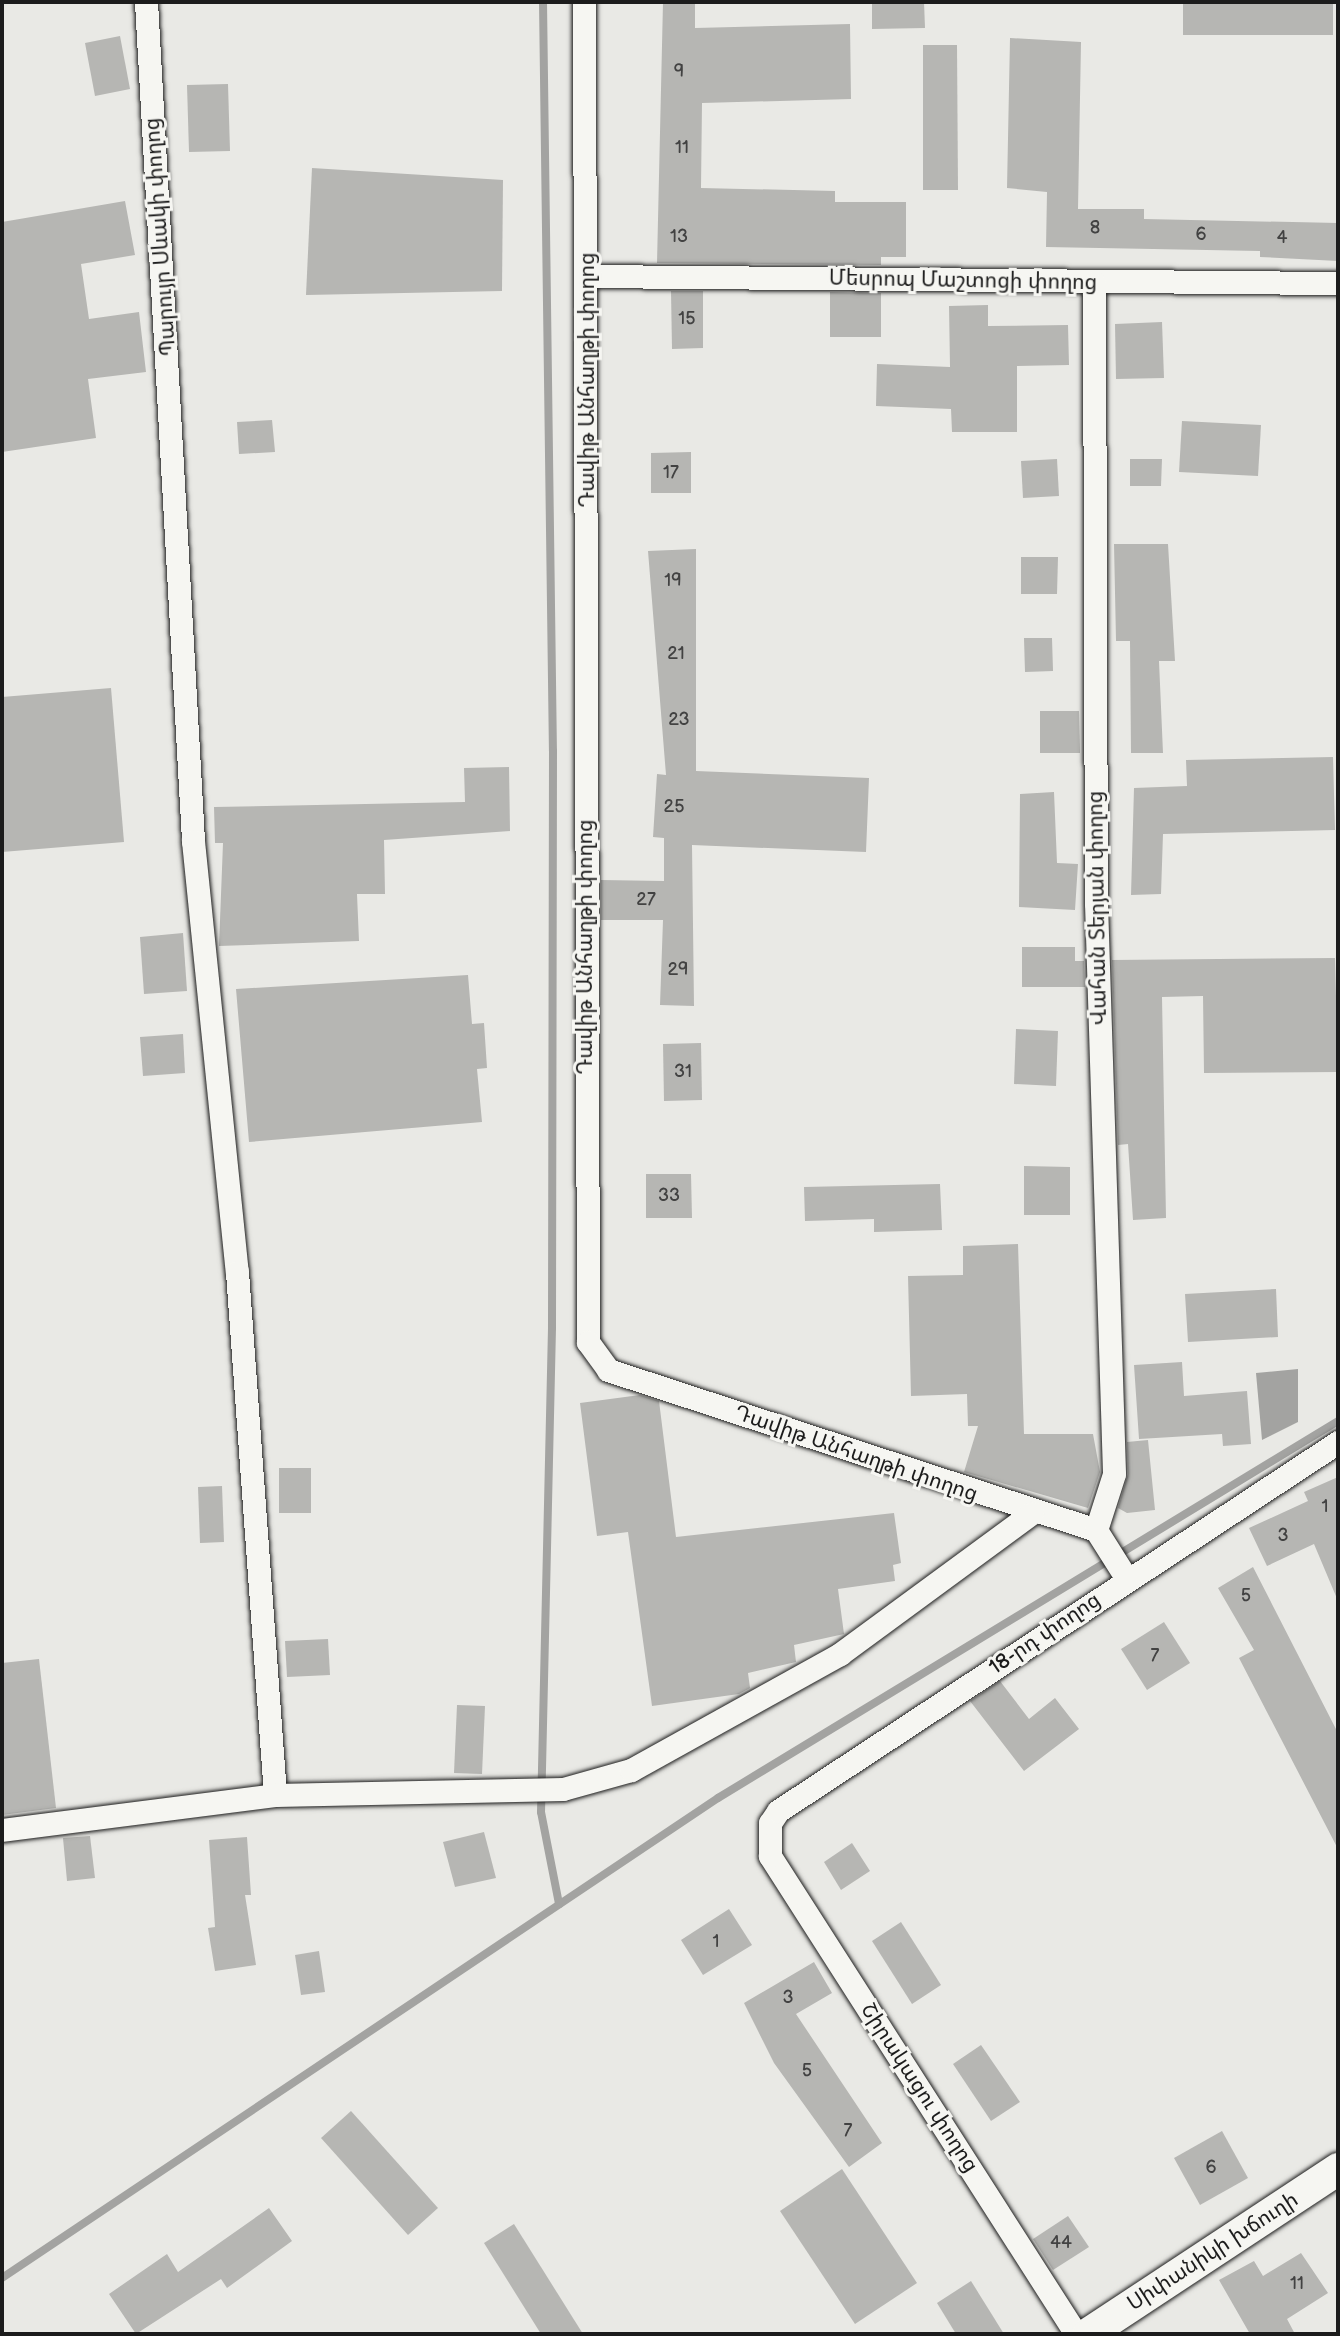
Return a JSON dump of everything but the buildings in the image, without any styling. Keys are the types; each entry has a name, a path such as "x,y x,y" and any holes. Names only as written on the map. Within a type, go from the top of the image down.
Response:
{"main road":[{"name":"Սիփանիկի խճուղի","path":"1088,2334 1338,2169"}],"street":[{"name":"Պարույր Սևակի փողոց","path":"146,2 176,472 193,841 237,1272 275,1795"},
{"name":"Դավիթ Անհաղթի փողոց","path":"584,2 589,276 588,1342 608,1370 1032,1513 1096,1530"},
{"name":"Մեսրոպ Մաշտոցի փողոց","path":"589,276 1094,283 1338,283"},
{"name":"Վահան Տերյան փողոց","path":"1094,283 1096,903 1114,1474 1096,1530"},
{"name":"18-րդ փողոց","path":"767,1839 778,1811 1338,1442"},
{"path":"2,1830 275,1795 563,1789 631,1770 839,1654 1032,1513"},
{"path":"1096,1530 1127,1579"},
{"name":"Շիրակացու փողոց","path":"767,1839 770,1856 1076,2334"}],"shaded area":[{"path":"1298,1369 1298,1422 1262,1440 1256,1373"}],"waterway":[{"path":"543,2 553,751 552,1328 541,1812 559,1904"},
{"path":"2,2278 718,1798 1338,1421"}]}
